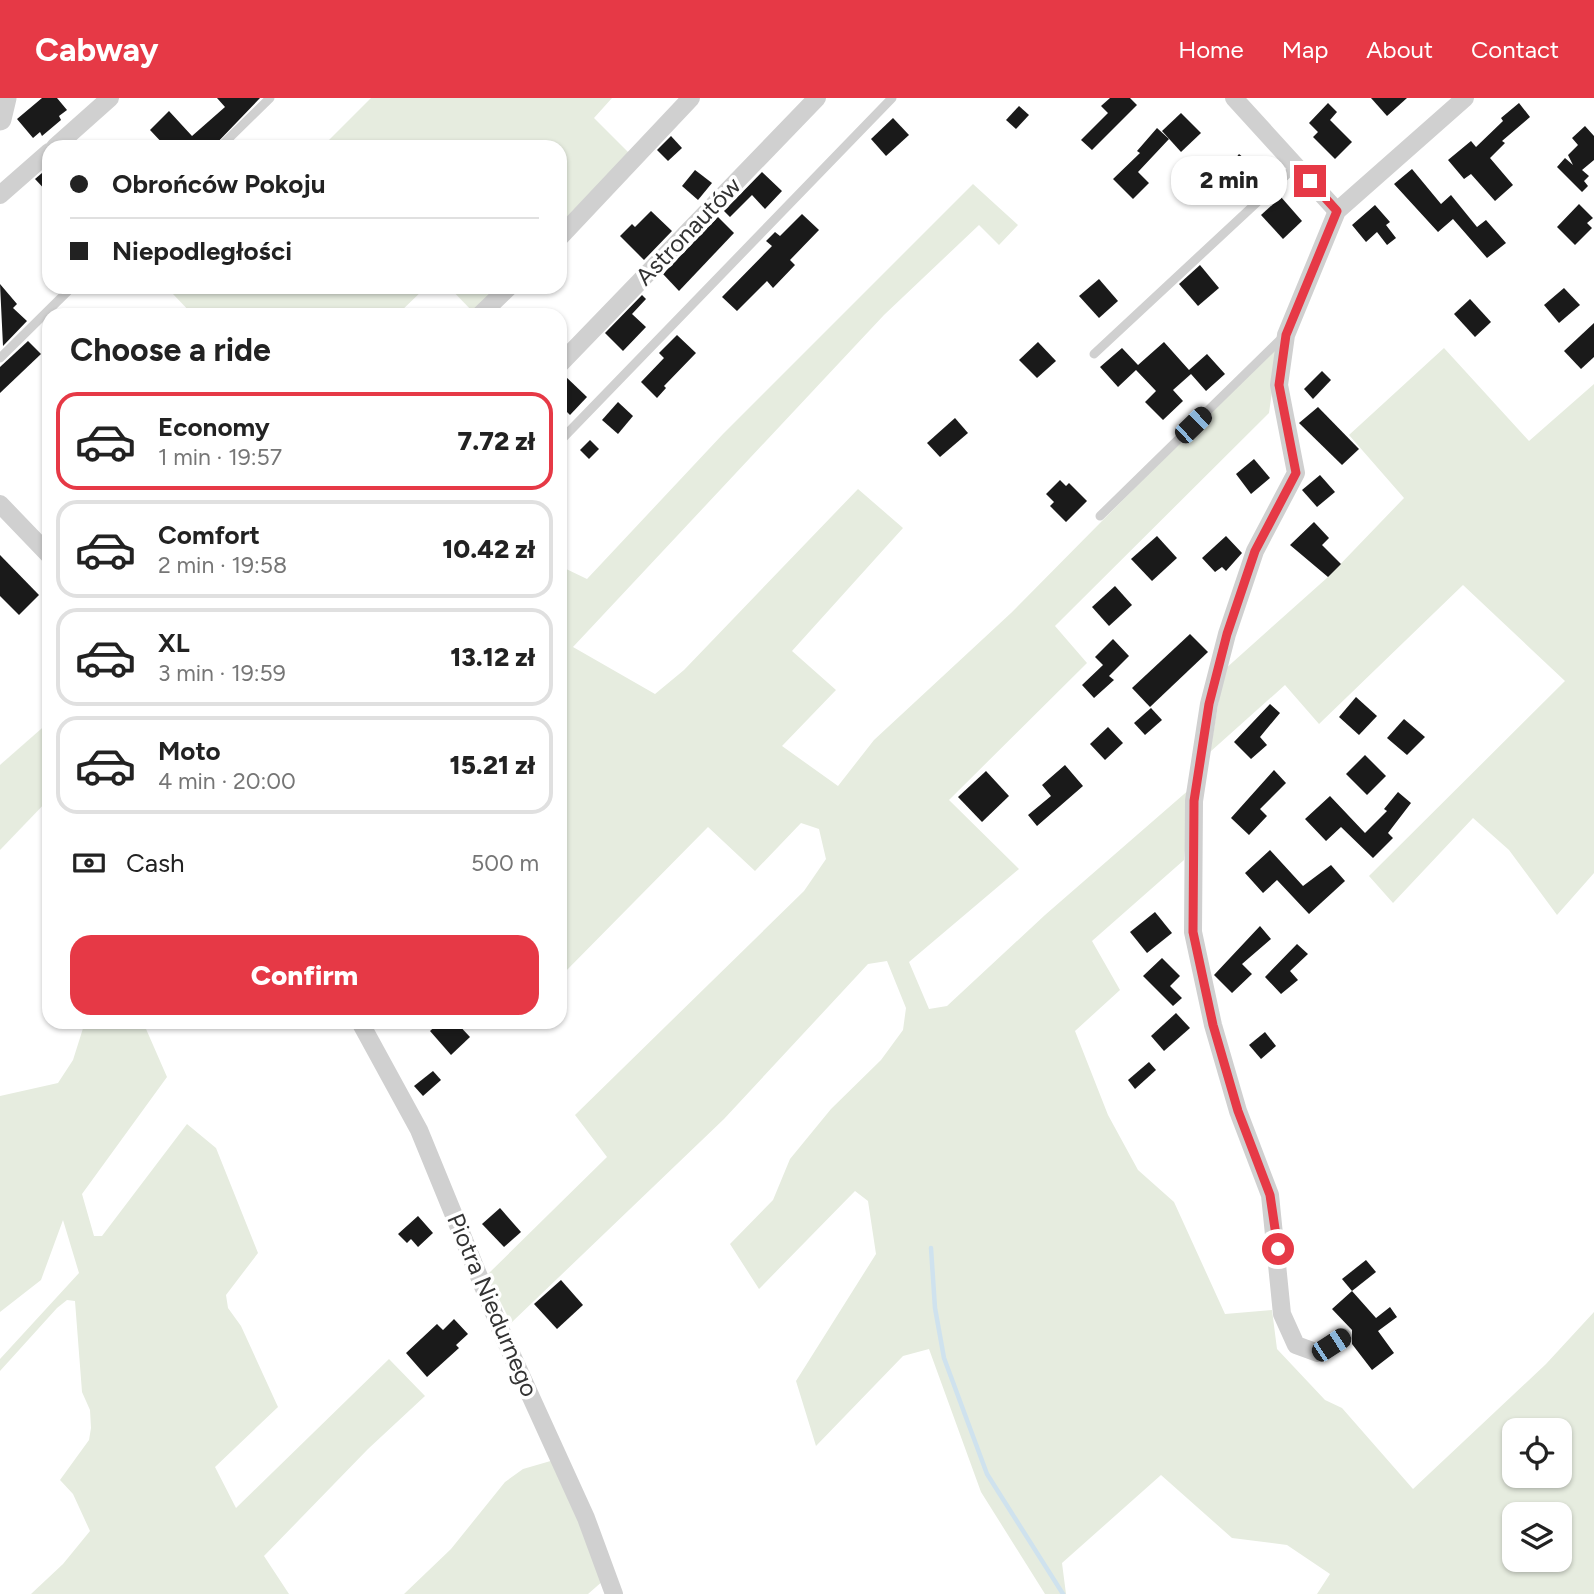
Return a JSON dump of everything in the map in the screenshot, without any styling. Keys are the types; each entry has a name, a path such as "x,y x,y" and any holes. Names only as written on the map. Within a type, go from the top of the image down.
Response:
{"street":[{"path":"0,119 5,98"},
{"path":"567,230 691,98"},
{"name":"Astronautów","path":"567,357 817,98"},
{"path":"1234,98 1337,211"},
{"path":"1343,1337 1318,1353 1296,1345 1282,1314 1278,1249 1270,1195 1238,1111 1213,1025 1193,932 1194,801 1209,704 1227,634 1255,551 1296,473 1279,385 1286,335 1337,211 1465,98"},
{"path":"63,140 107,100"},
{"path":"0,195 42,158"},
{"path":"487,308 502,294"},
{"path":"0,505 42,548"},
{"name":"Piotra Niedurnego","path":"363,1029 419,1130 505,1339 586,1518 614,1594"}],"lane":[{"path":"227,140 270,98"},
{"path":"567,434 892,98"},
{"path":"1094,354 1296,166"},
{"path":"51,308 65,294"},
{"path":"0,358 42,317"},
{"path":"1100,516 1286,335"}],"shaded area":[{"path":"371,98 612,98 594,118 629,153 567,217 567,140 329,140"},
{"path":"973,184 1018,225 999,245 979,225 884,315 573,647 655,694 684,670 858,489 903,528 792,651 836,690 782,746 838,786 874,740 1011,613 1279,342 1269,413 1055,626 1087,663 949,800 1019,869 909,962 929,1009 947,1006 1045,915 1191,788 1184,860 1092,941 1120,990 1075,1031 1108,1115 1138,1170 1174,1202 1225,1314 1272,1310 1277,1349 1325,1400 1342,1408 1413,1489 1546,1364 1594,1312 1594,1594 1317,1594 1330,1574 1287,1545 1232,1538 1161,1475 1062,1563 1066,1594 1045,1594 981,1492 929,1349 903,1356 816,1446 796,1381 876,1254 868,1201 855,1191 759,1289 730,1244 773,1200 790,1159 831,1109 881,1060 903,1030 906,1008 887,961 868,964 724,1119 511,1323 487,1275 607,1157 575,1115 804,891 826,859 819,829 801,823 755,871 708,827 567,970 567,569 587,579 723,434"},
{"path":"173,294 419,294 404,308 186,308"},
{"path":"456,294 492,294 479,308 469,308"},
{"path":"1444,348 1529,441 1594,384 1594,873 1557,915 1509,850 1473,818 1393,903 1369,876 1565,681 1463,585 1319,724 1285,685 1210,752 1224,670 1328,577 1404,498 1349,435"},
{"path":"42,728 42,806 0,850 0,765"},
{"path":"83,1029 146,1029 167,1077 82,1194 94,1236 102,1236 187,1124 216,1148 258,1253 226,1295 228,1308 241,1326 278,1407 215,1467 236,1508 389,1359 425,1396 368,1449 264,1556 289,1594 31,1594 63,1564 90,1531 73,1494 60,1480 89,1440 90,1410 82,1392 75,1301 67,1300 57,1308 0,1371 0,1359 79,1273 63,1220 41,1280 0,1312 0,1096 58,1083 73,1060"},
{"path":"554,1460 604,1580 588,1594 404,1594 451,1549 505,1482 523,1469"}],"building":[{"path":"42,98 57,98 67,110 59,116 61,120 42,136 40,132 33,138 17,119"},
{"path":"217,98 260,98 220,140 159,140 150,130 169,111 192,136 225,107"},
{"path":"1110,98 1130,98 1137,105 1092,150 1081,140 1108,113 1101,106"},
{"path":"1371,98 1407,98 1387,116"},
{"path":"1328,103 1337,112 1330,120 1352,142 1335,159 1313,137 1318,132 1309,123"},
{"path":"1519,103 1530,117 1502,141 1505,143 1490,158 1513,185 1495,201 1471,174 1464,179 1448,160 1471,141 1476,147 1503,121 1501,118"},
{"path":"1019,106 1029,115 1016,129 1006,120"},
{"path":"1181,113 1201,133 1181,152 1162,131"},
{"path":"893,118 909,135 886,156 871,139"},
{"path":"1585,126 1594,136 1594,160 1582,170 1589,176 1584,181 1588,186 1582,192 1557,167 1565,158 1573,165 1568,155 1578,145 1572,138"},
{"path":"1157,128 1169,139 1138,172 1149,183 1133,199 1113,179 1140,153 1137,151"},
{"path":"671,136 682,148 668,161 657,150"},
{"path":"1239,154 1261,172 1246,189 1225,171"},
{"path":"1412,169 1441,204 1451,195 1477,227 1486,220 1506,243 1487,258 1453,219 1438,232 1394,184"},
{"path":"695,170 712,183 698,200 682,186"},
{"path":"762,172 782,191 765,209 752,195 730,217 724,211"},
{"path":"42,173 42,186 35,179"},
{"path":"1281,197 1302,221 1283,239 1261,215"},
{"path":"1579,204 1593,218 1587,223 1592,228 1575,245 1557,227"},
{"path":"1375,205 1390,222 1386,225 1396,238 1387,245 1377,232 1366,242 1352,225"},
{"path":"651,211 672,231 644,260 620,236 632,224 635,227"},
{"path":"802,214 819,230 790,260 795,265 773,288 767,281 737,311 722,297 772,246 766,241 775,232 780,236"},
{"path":"718,217 734,233 679,291 663,274"},
{"path":"1200,265 1219,288 1198,306 1179,284"},
{"path":"1099,279 1118,301 1099,318 1079,296"},
{"path":"0,284 17,304 13,308 27,321 3,346"},
{"path":"1564,288 1580,305 1559,323 1544,305"},
{"path":"642,295 646,299 632,314 646,327 623,351 605,333"},
{"path":"1470,299 1491,322 1475,337 1454,314"},
{"path":"1594,323 1594,357 1581,369 1564,351"},
{"path":"677,335 696,353 664,386 666,388 657,398 641,382 664,358 659,353"},
{"path":"28,341 41,354 0,393 0,367"},
{"path":"1038,342 1056,361 1037,378 1019,360"},
{"path":"1164,342 1189,370 1207,354 1225,374 1206,391 1191,374 1173,390 1183,401 1163,420 1145,402 1156,391 1136,370 1118,387 1100,367 1122,348 1138,365"},
{"path":"1322,371 1331,380 1313,399 1304,389"},
{"path":"567,378 587,397 570,415 567,412"},
{"path":"618,402 633,416 618,434 602,420"},
{"path":"1318,407 1359,449 1342,465 1299,423"},
{"path":"955,418 968,433 940,457 927,443"},
{"path":"590,440 599,449 589,459 580,450"},
{"path":"1254,459 1270,478 1251,494 1236,474"},
{"path":"1320,475 1335,492 1317,507 1302,490"},
{"path":"1060,480 1066,486 1069,483 1087,501 1066,522 1050,506 1054,502 1046,494"},
{"path":"1314,522 1329,538 1322,545 1341,564 1328,577 1290,545"},
{"path":"1157,536 1177,558 1152,581 1131,559"},
{"path":"1226,536 1242,553 1226,571 1222,567 1215,572 1202,558"},
{"path":"0,555 39,595 19,615 0,596"},
{"path":"1115,586 1132,605 1109,626 1092,607"},
{"path":"1190,634 1208,652 1150,707 1132,688"},
{"path":"1113,639 1129,656 1109,676 1114,680 1094,698 1082,685 1103,665 1095,657"},
{"path":"1356,697 1377,716 1359,735 1339,717"},
{"path":"1270,704 1280,713 1260,737 1267,745 1251,759 1234,742"},
{"path":"1151,708 1162,720 1145,735 1134,723"},
{"path":"1404,719 1425,737 1407,755 1387,738"},
{"path":"1108,727 1123,743 1105,760 1090,744"},
{"path":"1365,755 1386,776 1367,795 1346,774"},
{"path":"1065,765 1083,786 1037,826 1028,815 1051,796 1042,785"},
{"path":"1274,770 1286,783 1260,809 1267,816 1249,835 1231,818"},
{"path":"986,771 1009,796 982,822 958,797"},
{"path":"1398,792 1411,803 1388,833 1393,838 1373,858 1341,827 1326,841 1305,819 1330,796 1365,833 1387,811 1384,809"},
{"path":"1270,850 1303,886 1331,865 1345,881 1309,914 1277,880 1263,893 1245,873"},
{"path":"1155,912 1172,933 1147,953 1130,932"},
{"path":"1260,926 1271,939 1242,964 1252,974 1232,993 1214,975"},
{"path":"1297,944 1308,954 1290,971 1298,980 1281,994 1265,977"},
{"path":"1162,958 1180,976 1170,986 1182,998 1173,1006 1143,976"},
{"path":"1176,1013 1190,1028 1164,1051 1151,1036"},
{"path":"463,1029 470,1037 451,1055 430,1031"},
{"path":"1265,1032 1276,1046 1261,1059 1249,1045"},
{"path":"1149,1062 1156,1070 1135,1089 1128,1080"},
{"path":"433,1071 441,1080 423,1096 414,1086"},
{"path":"500,1208 521,1232 504,1247 482,1224"},
{"path":"418,1216 433,1233 418,1247 411,1239 407,1243 398,1234"},
{"path":"1366,1260 1376,1272 1352,1291 1342,1279"},
{"path":"561,1280 583,1305 557,1329 534,1304"},
{"path":"1352,1291 1376,1318 1390,1307 1397,1317 1378,1331 1394,1353 1372,1370 1352,1344 1352,1330 1332,1309"},
{"path":"454,1319 468,1334 456,1345 459,1348 427,1377 406,1353 437,1324 443,1330"}],"waterway":[{"path":"931,1248 935,1308 944,1358 987,1474 1063,1594"}],"route":[{"path":"1278,1249 1270,1195 1238,1111 1208,1007 1193,932 1191,878 1194,801 1209,704 1227,634 1255,551 1296,473 1279,385 1286,335 1337,211 1310,181"}]}
